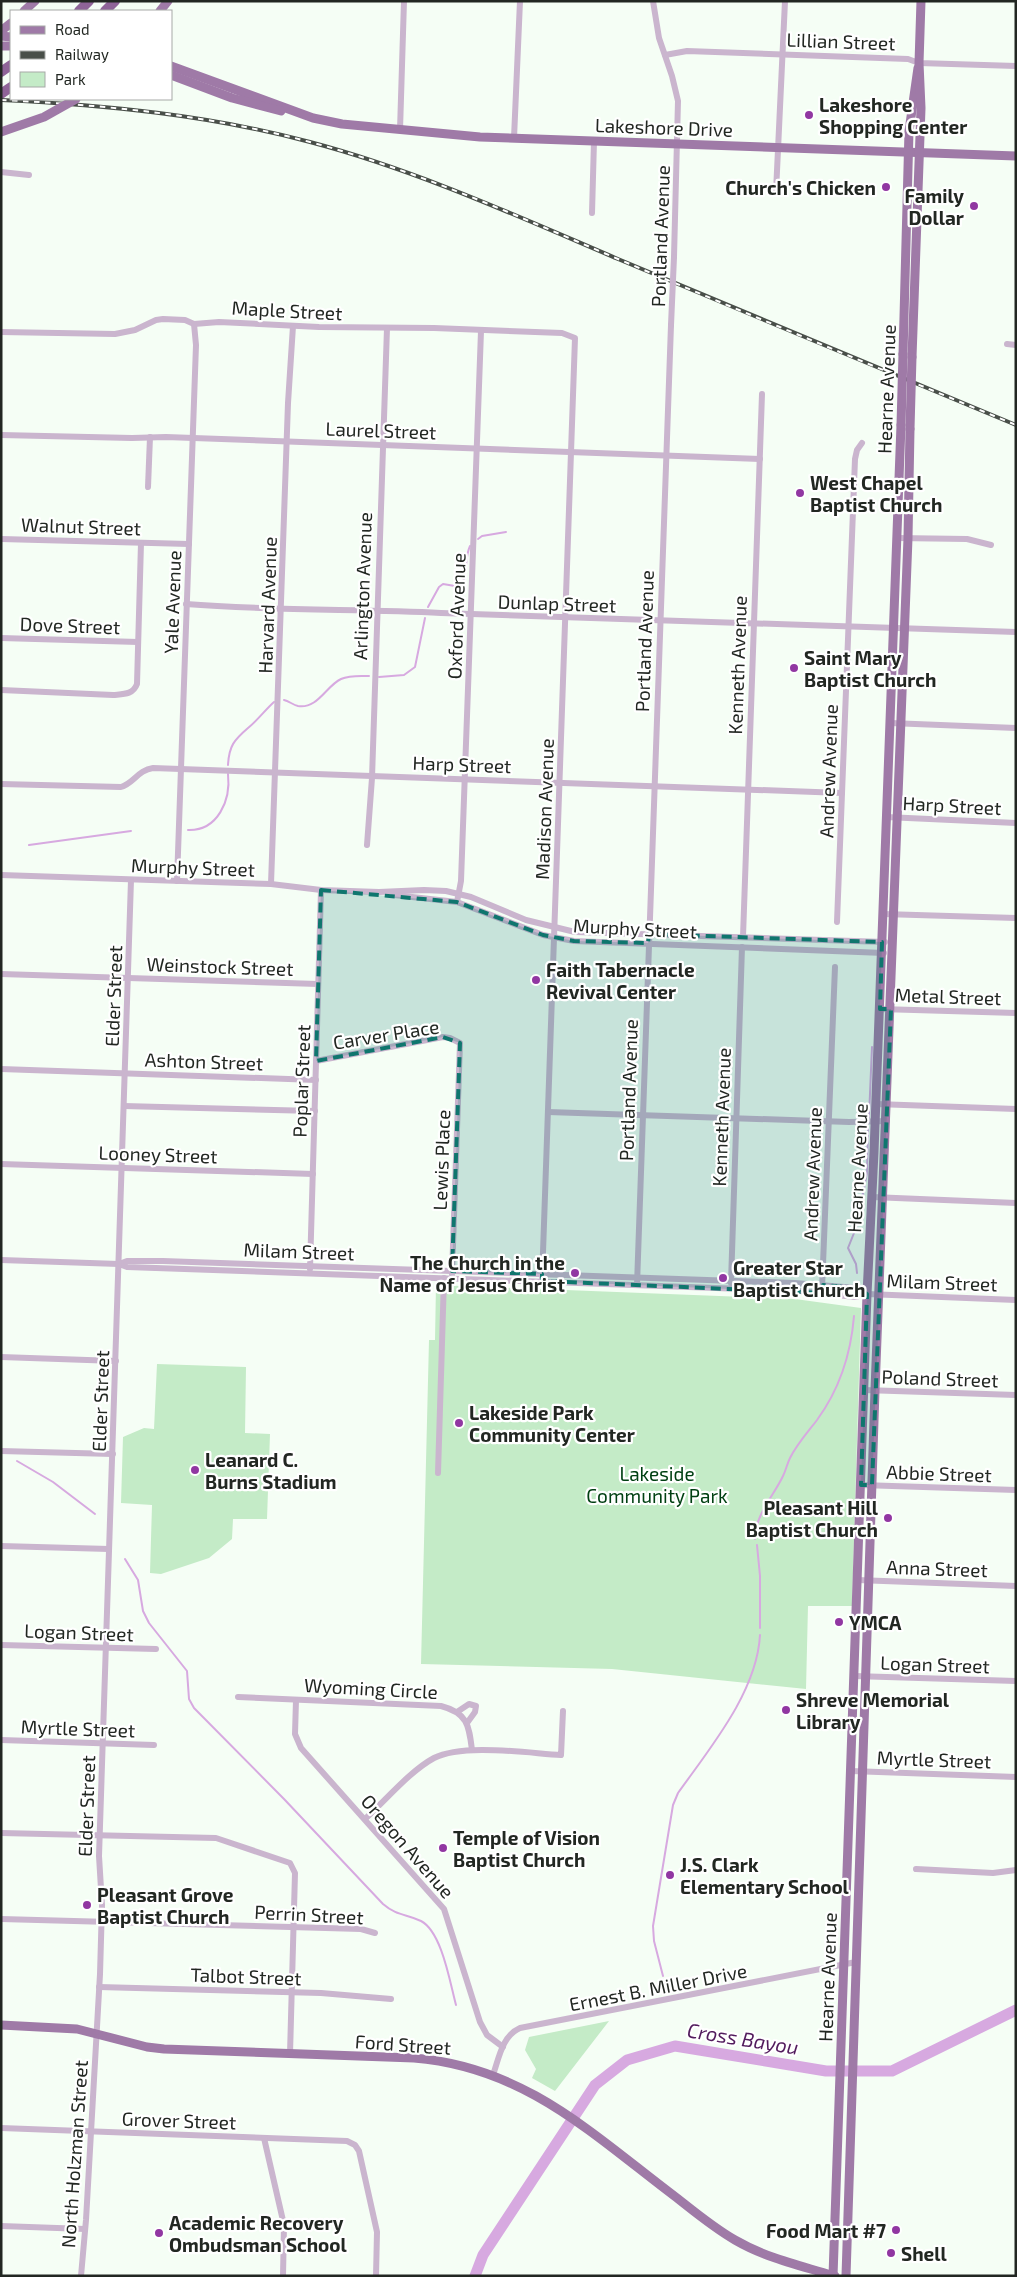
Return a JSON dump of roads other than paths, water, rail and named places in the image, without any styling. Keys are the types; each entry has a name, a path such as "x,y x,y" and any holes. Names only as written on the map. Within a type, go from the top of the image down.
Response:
{"highway":[{"path":"80,10 89,1"},
{"path":"106,10 115,1"}],"main road":[{"path":"25,10 35,1"},
{"name":"Hearne Avenue","path":"834,2276 860,1485 876,1122 893,629 897,538 912,357 917,243 920,153 921,82 919,63 921,1"},
{"path":"1,32 10,22"},
{"name":"Hearne Avenue","path":"846,2276 875,1390 888,1105 908,538 903,354 905,242 908,152 914,84 919,63"},
{"name":"Lakeshore Drive","path":"172,66 313,118"},
{"name":"Lakeshore Drive","path":"172,77 232,98 329,122 400,130 514,138 1016,156"},
{"path":"1,132 37,119 74,100"},
{"path":"905,242 917,243"},
{"name":"Ford Street","path":"1,2025 68,2028 97,2033 147,2047 164,2049 426,2059 462,2065 493,2075 529,2091 552,2105 706,2221 736,2240 781,2260 834,2276"}],"street":[{"path":"400,130 404,1"},
{"path":"514,138 520,1"},
{"name":"Portland Avenue","path":"637,1281 678,144 678,102 655,20 653,1"},
{"path":"776,192 785,1"},
{"name":"Lillian Street","path":"665,55 687,50 908,59 919,63 1016,66"},
{"path":"592,213 594,141"},
{"path":"1,172 29,175"},
{"name":"Maple Street","path":"1,332 115,334 136,330 156,320 185,320 194,324 218,322 294,326 562,333 575,338"},
{"name":"Yale Avenue","path":"177,881 196,346 194,324"},
{"name":"Harvard Avenue","path":"271,884 288,403 294,326"},
{"name":"Arlington Avenue","path":"367,845 387,328"},
{"name":"Oxford Avenue","path":"457,902 465,779 481,331"},
{"name":"Madison Avenue","path":"542,1278 575,338"},
{"path":"1007,344 1016,345"},
{"name":"Kenneth Avenue","path":"743,937 762,394"},
{"name":"Laurel Street","path":"1,435 192,438 760,459"},
{"path":"148,487 150,437"},
{"name":"Andrew Avenue","path":"838,922 855,459 857,450 862,443"},
{"path":"897,538 966,539 991,545"},
{"name":"Walnut Street","path":"1,539 189,544"},
{"path":"1,690 113,695 129,693 135,690 137,684 141,543"},
{"name":"Dunlap Street","path":"186,604 660,622 1016,632"},
{"name":"Dove Street","path":"1,638 138,642"},
{"path":"890,723 1016,728"},
{"name":"Harp Street","path":"1,784 115,788 126,785 142,770 153,768 842,793"},
{"path":"887,796 899,797"},
{"name":"Harp Street","path":"886,817 1016,824"},
{"name":"Murphy Street","path":"1,875 271,884 321,890 383,892 430,890 459,894 526,920 575,932 894,942"},
{"name":"Elder Street","path":"100,1986 102,1923 100,1836 131,880"},
{"name":"Poplar Street","path":"310,1270 321,890"},
{"name":"Murphy Street","path":"383,892 457,902 526,929 554,938 574,941 893,953"},
{"path":"883,914 1016,918"},
{"name":"Kenneth Avenue","path":"731,1284 742,948"},
{"name":"Andrew Avenue","path":"822,1293 835,967"},
{"name":"Weinstock Street","path":"1,974 318,984"},
{"name":"Metal Street","path":"880,1009 1016,1013"},
{"name":"Carver Place","path":"316,1061 444,1037 460,1043"},
{"name":"Lewis Place","path":"452,1274 460,1043"},
{"name":"Ashton Street","path":"1,1069 316,1080"},
{"path":"876,1104 1016,1109"},
{"path":"124,1106 315,1111"},
{"path":"548,1112 829,1122 887,1121"},
{"name":"Looney Street","path":"1,1164 313,1174"},
{"path":"872,1197 1016,1203"},
{"name":"Milam Street","path":"1,1260 119,1264 127,1261 444,1278 452,1274"},
{"name":"Milam Street","path":"310,1270 731,1284 823,1285 856,1288 867,1294"},
{"path":"438,1473 444,1278"},
{"name":"Milam Street","path":"731,1284 855,1297 867,1294 1016,1300"},
{"path":"1,1358 116,1361"},
{"name":"Poland Street","path":"864,1390 1016,1395"},
{"path":"1,1451 113,1454"},
{"name":"Abbie Street","path":"860,1485 1016,1490"},
{"path":"1,1546 110,1549"},
{"name":"Anna Street","path":"857,1580 1016,1586"},
{"name":"Logan Street","path":"1,1645 156,1650"},
{"name":"Logan Street","path":"854,1676 1016,1681"},
{"name":"Wyoming Circle","path":"238,1697 437,1705 457,1712 467,1723"},
{"name":"Oregon Avenue","path":"296,1700 295,1729 299,1744 444,1909 483,2029 503,2047"},
{"path":"457,1712 463,1706 473,1704 476,1707 475,1712 467,1723 472,1750"},
{"path":"365,1819 419,1769 433,1759 448,1753 472,1750 561,1755 563,1711"},
{"name":"Myrtle Street","path":"1,1740 154,1745"},
{"name":"Myrtle Street","path":"851,1771 1016,1777"},
{"path":"1,1833 216,1838 290,1863 295,1873 290,2054"},
{"path":"916,1869 993,1873 1016,1870"},
{"name":"Perrin Street","path":"1,1919 361,1929 375,1933"},
{"name":"Ernest B. Miller Drive","path":"493,2075 508,2037 520,2028 844,1966 856,1962"},
{"name":"Talbot Street","path":"100,1986 293,1992 392,1999"},
{"name":"North Holzman Street","path":"81,2276 100,1986"},
{"name":"Grover Street","path":"1,2128 346,2141 355,2145 359,2152 376,2223 376,2276"},
{"path":"264,2138 284,2225 283,2276"},
{"path":"1,2226 85,2229"}],"waterway":[{"path":"478,539 482,536 506,532"},
{"path":"428,607 439,587 443,584 455,586 462,584 470,546"},
{"path":"379,677 404,675 415,667 425,618"},
{"path":"284,700 298,706 305,706 316,701 341,679 351,676 369,676"},
{"path":"228,765 231,748 236,740 274,702"},
{"path":"188,830 198,829 215,820 225,803 228,774"},
{"path":"29,845 131,831"},
{"path":"869,1117 872,1047"},
{"path":"857,1273 856,1264 848,1248 856,1228 867,1173 868,1127"},
{"path":"755,1539 761,1514 783,1476 790,1458 825,1408 838,1384 847,1357 854,1316"},
{"path":"17,1461 53,1482 95,1514"},
{"path":"757,1545 760,1576 760,1628"},
{"path":"125,1559 138,1580 143,1611 149,1623 187,1671 189,1699 194,1708 284,1799 383,1904 397,1913 421,1921 428,1927 440,1947 456,2005"},
{"path":"663,1976 654,1941 653,1926 673,1805 678,1793 717,1738 741,1698 757,1656 760,1635"},
{"name":"Cross Bayou","path":"475,2276 483,2255 595,2085 627,2060 675,2046 826,2071 892,2071 1016,2010"}],"railway":[{"path":"1,100 118,108 196,118 272,133 350,153 504,210 1016,425"}],"place":[{"name":"Lakeshore Shopping Center","path":"809,115"},
{"name":"Church's Chicken","path":"886,187"},
{"name":"Family Dollar","path":"974,206"},
{"name":"West Chapel Baptist Church","path":"800,493"},
{"name":"Saint Mary Baptist Church","path":"794,668"},
{"name":"Faith Tabernacle Revival Center","path":"536,980"},
{"name":"The Church in the Name of Jesus Christ","path":"575,1273"},
{"name":"Greater Star Baptist Church","path":"723,1278"},
{"name":"Lakeside Park Community Center","path":"459,1423"},
{"name":"Leanard C. Burns Stadium","path":"195,1470"},
{"name":"Pleasant Hill Baptist Church","path":"888,1518"},
{"name":"YMCA","path":"839,1622"},
{"name":"Shreve Memorial Library","path":"786,1710"},
{"name":"Temple of Vision Baptist Church","path":"443,1848"},
{"name":"J.S. Clark Elementary School","path":"670,1875"},
{"name":"Pleasant Grove Baptist Church","path":"87,1905"},
{"name":"Food Mart #7","path":"896,2230"},
{"name":"Academic Recovery Ombudsman School","path":"159,2233"},
{"name":"Shell","path":"891,2253"}],"park label":[{"name":"Lakeside Community Park","path":"657,1484"}]}
